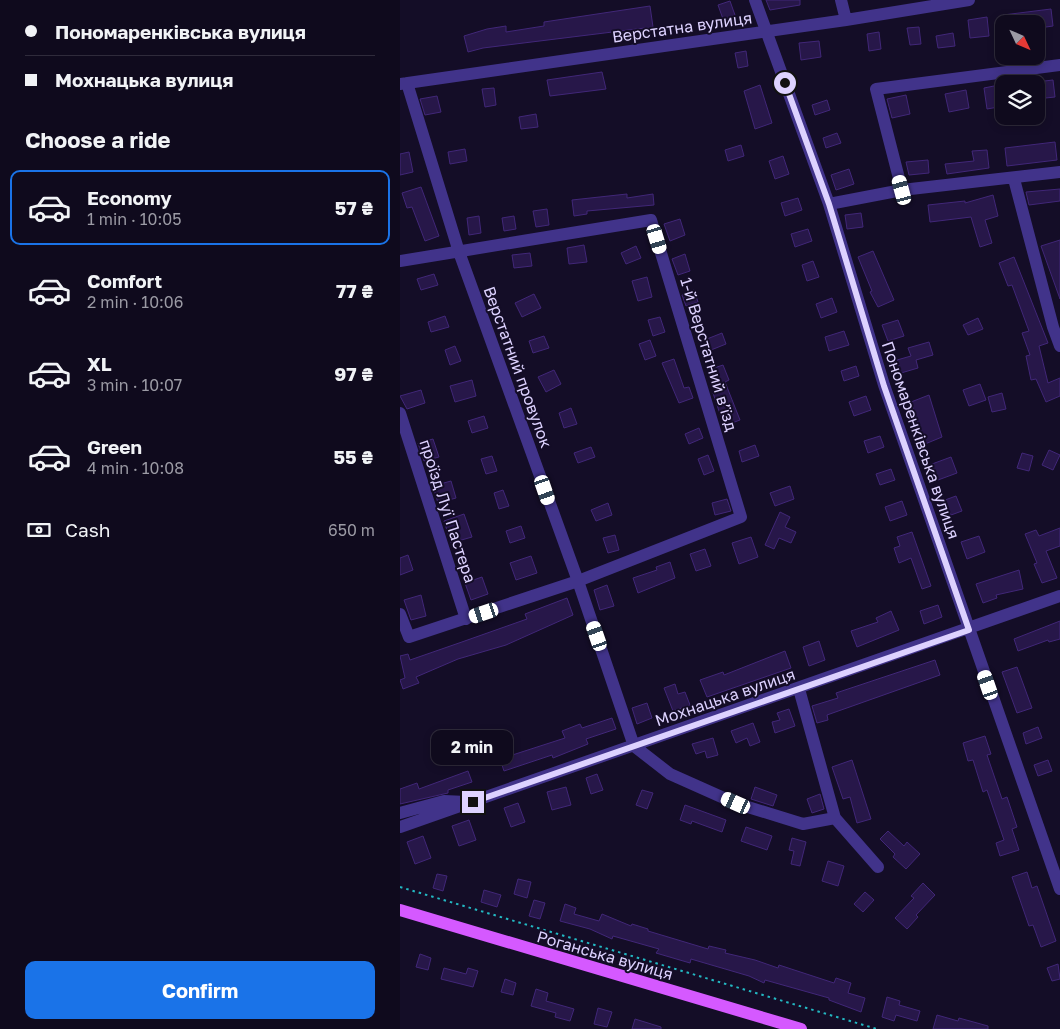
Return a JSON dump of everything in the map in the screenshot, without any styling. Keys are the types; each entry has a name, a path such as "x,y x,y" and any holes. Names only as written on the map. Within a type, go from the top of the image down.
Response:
{"main road":[{"name":"Роганська вулиця","path":"400,910 800,1029"}],"street":[{"name":"Пономаренківська вулиця","path":"756,0 829,204 884,386 1060,889"},
{"path":"840,0 846,20"},
{"name":"Верстатна вулиця","path":"403,84 846,20 969,0"},
{"path":"902,190 876,89 1060,65"},
{"name":"Верстатний провулок","path":"403,84 459,252 578,581 634,746"},
{"path":"829,204 902,190 1014,179 1060,172"},
{"path":"1014,179 1060,346"},
{"name":"1-й Верстатний в’їзд","path":"459,252 651,220 740,517 578,581"},
{"path":"400,261 459,252"},
{"name":"проїзд Луї Пастера","path":"400,413 466,619"},
{"path":"400,614 409,636 578,581"},
{"name":"Мохнацька вулиця","path":"400,827 969,630 1060,596"},
{"path":"799,689 835,818 878,867"},
{"path":"634,746 670,774 736,803 803,824 835,818"},
{"path":"400,813 444,801 473,802"}],"path":[{"path":"400,887 877,1029"}],"building":[{"path":"766,0 800,0 800,5 770,10"},
{"path":"730,1 736,18 723,19 718,5"},
{"path":"650,6 653,27 483,48 468,52 464,36 487,29 506,26 506,32 544,26 544,22"},
{"path":"1051,9 1053,26 1045,27 1045,15 1003,15"},
{"path":"987,17 989,36 970,38 968,20"},
{"path":"919,27 921,44 910,45 907,28"},
{"path":"879,32 881,49 869,51 867,34"},
{"path":"953,33 955,46 938,48 936,36"},
{"path":"819,41 821,57 801,60 799,43"},
{"path":"746,51 748,66 738,68 735,53"},
{"path":"602,72 606,89 550,96 547,80"},
{"path":"1053,80 1055,97 1045,98 1045,81"},
{"path":"760,85 772,123 755,129 744,91"},
{"path":"995,86 995,108 987,109 984,88"},
{"path":"494,88 496,105 485,107 482,89"},
{"path":"966,90 969,108 949,112 945,94"},
{"path":"906,95 910,114 892,118 887,99"},
{"path":"437,96 441,112 425,115 420,99"},
{"path":"827,100 830,110 815,115 812,105"},
{"path":"536,114 538,127 521,129 519,117"},
{"path":"837,133 841,143 826,148 823,138"},
{"path":"1055,142 1057,160 1007,166 1005,148"},
{"path":"741,145 744,156 728,161 725,150"},
{"path":"465,149 467,161 450,164 448,152"},
{"path":"987,150 989,168 947,174 945,164 974,161 972,151"},
{"path":"409,152 413,172 400,175 400,154"},
{"path":"783,156 789,174 775,179 769,161"},
{"path":"928,160 929,173 909,175 906,162"},
{"path":"849,169 854,184 836,190 831,175"},
{"path":"421,187 439,236 425,241 412,207 407,208 402,193"},
{"path":"1060,189 1060,201 1029,205 1026,192"},
{"path":"627,194 627,198 653,194 654,205 587,211 587,214 574,216 572,200"},
{"path":"993,195 998,216 985,220 992,243 980,247 971,217 930,222 928,205 965,201 965,203"},
{"path":"798,198 802,210 785,216 781,203"},
{"path":"547,209 549,225 536,227 533,211"},
{"path":"861,213 863,227 847,229 845,215"},
{"path":"479,216 481,233 469,235 467,218"},
{"path":"514,216 516,229 504,231 502,218"},
{"path":"680,219 685,235 670,241 664,224"},
{"path":"808,229 812,241 795,247 791,234"},
{"path":"1060,240 1060,299 1041,246"},
{"path":"584,245 587,262 569,264 567,248"},
{"path":"636,246 641,258 626,264 621,253"},
{"path":"873,251 894,300 878,307 870,292 872,291 858,257"},
{"path":"530,253 532,266 514,268 512,255"},
{"path":"685,254 690,271 678,275 672,259"},
{"path":"1014,257 1048,343 1039,346 1048,383 1060,378 1060,396 1046,402 1036,379 1031,380 1026,356 1030,355 1022,333 1029,331 1012,285 1008,286 999,263"},
{"path":"813,261 819,277 807,281 802,265"},
{"path":"434,274 438,285 421,290 417,279"},
{"path":"647,277 652,297 638,301 632,281"},
{"path":"694,290 698,302 686,306 682,295"},
{"path":"534,294 541,308 522,317 515,303"},
{"path":"832,298 837,312 821,318 816,304"},
{"path":"445,316 449,327 431,332 428,322"},
{"path":"660,317 665,332 653,336 648,320"},
{"path":"978,318 983,329 968,335 963,325"},
{"path":"898,320 904,336 888,341 882,325"},
{"path":"844,331 849,345 829,351 825,337"},
{"path":"722,333 726,344 711,350 707,339"},
{"path":"544,336 549,348 533,353 529,341"},
{"path":"650,340 656,356 645,360 639,344"},
{"path":"929,342 933,355 916,360 918,368 901,373 897,360 911,356 908,348"},
{"path":"455,346 461,361 450,365 445,350"},
{"path":"674,359 684,388 689,387 693,398 679,403 662,363"},
{"path":"723,365 729,380 725,382 740,420 724,426 713,393 718,391 711,369"},
{"path":"856,366 859,376 844,381 841,371"},
{"path":"554,370 561,384 546,392 538,377"},
{"path":"472,380 476,396 455,402 450,386"},
{"path":"980,384 986,400 969,406 963,390"},
{"path":"421,390 425,403 407,409 400,396"},
{"path":"1002,393 1006,409 992,412 988,397"},
{"path":"929,395 942,437 925,444 911,402"},
{"path":"866,396 871,410 854,416 849,402"},
{"path":"571,408 577,424 564,428 559,413"},
{"path":"484,416 488,428 472,433 468,421"},
{"path":"699,428 703,438 689,444 685,434"},
{"path":"880,436 884,447 868,453 864,441"},
{"path":"433,439 439,457 424,461 418,443"},
{"path":"755,445 759,456 742,462 739,451"},
{"path":"591,447 595,457 578,463 574,453"},
{"path":"1049,450 1060,455 1053,470 1042,465"},
{"path":"1022,453 1033,456 1029,471 1017,468"},
{"path":"708,455 714,471 704,475 698,459"},
{"path":"492,456 497,471 486,474 481,459"},
{"path":"951,457 957,473 938,480 932,464"},
{"path":"891,469 895,480 880,485 876,474"},
{"path":"451,481 456,498 438,503 433,486"},
{"path":"790,486 794,499 775,506 770,493"},
{"path":"503,490 509,506 499,509 494,493"},
{"path":"956,496 962,511 951,515 945,500"},
{"path":"727,499 731,511 715,515 712,503"},
{"path":"902,501 907,515 890,521 885,507"},
{"path":"608,503 612,515 596,521 591,510"},
{"path":"780,512 790,517 785,527 796,532 791,543 779,538 774,549 765,545"},
{"path":"464,514 472,537 451,543 444,521"},
{"path":"521,526 525,538 510,543 506,531"},
{"path":"1060,528 1060,546 1046,551 1057,578 1042,583 1034,564 1037,563 1025,534 1036,530 1039,536"},
{"path":"912,532 931,586 922,589 911,558 899,563 894,548 900,546 897,537"},
{"path":"615,535 619,550 608,553 603,538"},
{"path":"979,536 985,552 967,559 961,542"},
{"path":"751,537 758,557 739,564 732,543"},
{"path":"705,549 711,566 696,571 690,554"},
{"path":"408,555 413,570 400,575 400,558"},
{"path":"531,556 537,573 516,580 510,563"},
{"path":"670,562 675,578 638,593 633,578 657,570 656,567"},
{"path":"1019,570 1023,589 996,595 997,598 983,603 976,584"},
{"path":"482,577 488,594 471,600 465,583"},
{"path":"607,585 614,606 600,610 594,590"},
{"path":"421,595 426,616 411,620 404,600"},
{"path":"567,598 573,615 506,645 458,659 416,677 419,683 403,689 400,680 405,678 400,656 408,654 410,660 459,643 527,619 525,614"},
{"path":"938,605 942,617 924,624 920,611"},
{"path":"891,611 899,630 857,647 851,631 878,622 876,618"},
{"path":"1060,621 1060,639 1049,642 1048,640 1018,651 1014,639"},
{"path":"819,641 825,660 809,666 803,647"},
{"path":"785,651 791,668 707,697 700,680 723,672 724,675"},
{"path":"935,660 940,675 827,715 828,720 817,723 812,706 838,698 836,693"},
{"path":"1017,667 1032,708 1017,713 1002,672"},
{"path":"675,684 678,694 685,692 690,705 673,711 664,688"},
{"path":"647,703 652,718 637,724 632,708"},
{"path":"789,709 795,726 775,733 772,722 780,720 777,713"},
{"path":"612,718 616,729 586,739 588,744 553,758 552,755 504,771 500,759 565,738 562,731 580,724 582,728"},
{"path":"753,723 760,742 750,746 747,738 736,743 731,731"},
{"path":"1038,727 1042,738 1026,744 1023,733"},
{"path":"985,736 991,754 987,755 1002,799 1007,797 1017,827 1012,829 1019,850 1000,856 996,843 1004,840 987,790 983,792 973,760 968,761 963,743"},
{"path":"713,738 718,755 707,758 705,751 696,754 692,744"},
{"path":"852,760 871,819 857,823 850,797 843,799 832,767"},
{"path":"1048,760 1052,771 1038,776 1034,765"},
{"path":"468,771 472,782 448,790 448,793 400,804 400,789 417,783 419,789"},
{"path":"597,774 603,790 591,794 586,778"},
{"path":"566,787 571,805 552,810 547,792"},
{"path":"755,787 777,795 773,806 751,799"},
{"path":"642,790 653,793 647,809 636,805"},
{"path":"820,794 824,809 812,813 807,799"},
{"path":"518,803 525,822 511,827 504,808"},
{"path":"685,805 726,820 722,832 692,821 691,824 680,820"},
{"path":"469,820 476,840 459,846 452,826"},
{"path":"746,827 772,836 767,850 741,841"},
{"path":"888,831 904,846 907,842 920,854 906,869 893,857 895,854 880,839"},
{"path":"423,836 431,858 415,864 407,842"},
{"path":"792,838 806,842 800,866 791,864 794,851 789,850"},
{"path":"828,861 844,866 838,886 822,881"},
{"path":"1027,872 1032,888 1037,886 1056,941 1041,947 1033,925 1029,926 1012,877"},
{"path":"437,874 447,876 443,891 433,888"},
{"path":"518,879 531,882 527,898 514,894"},
{"path":"923,883 935,895 916,915 918,917 907,929 895,918 914,898 911,896"},
{"path":"484,890 501,895 497,907 481,902"},
{"path":"865,892 874,900 863,912 854,904"},
{"path":"534,900 545,903 540,919 529,916"},
{"path":"565,904 576,908 574,914 599,921 602,914 631,926 632,924 648,929 648,931 708,949 709,946 726,950 725,953 778,968 779,965 834,983 836,978 851,983 848,993 865,998 861,1012 829,1000 829,998 765,980 764,983 749,976 691,959 690,963 656,953 659,949 613,936 612,939 590,929 560,921"},
{"path":"420,954 431,958 428,970 416,967"},
{"path":"1058,964 1060,979 1052,981 1047,968"},
{"path":"444,968 466,974 468,968 478,971 473,987 441,979"},
{"path":"505,979 516,983 513,995 501,992"},
{"path":"536,989 548,993 546,1001 574,1009 570,1021 555,1017 556,1013 531,1006"},
{"path":"887,997 900,1001 899,1005 920,1011 917,1021 896,1015 894,1021 882,1017"},
{"path":"598,1008 612,1012 607,1027 594,1024"},
{"path":"937,1015 958,1021 959,1018 988,1026 988,1029 933,1029"},
{"path":"635,1019 661,1027 661,1029 632,1029"}],"route":[{"path":"473,802 969,630 884,386 829,204 785,83"}]}
